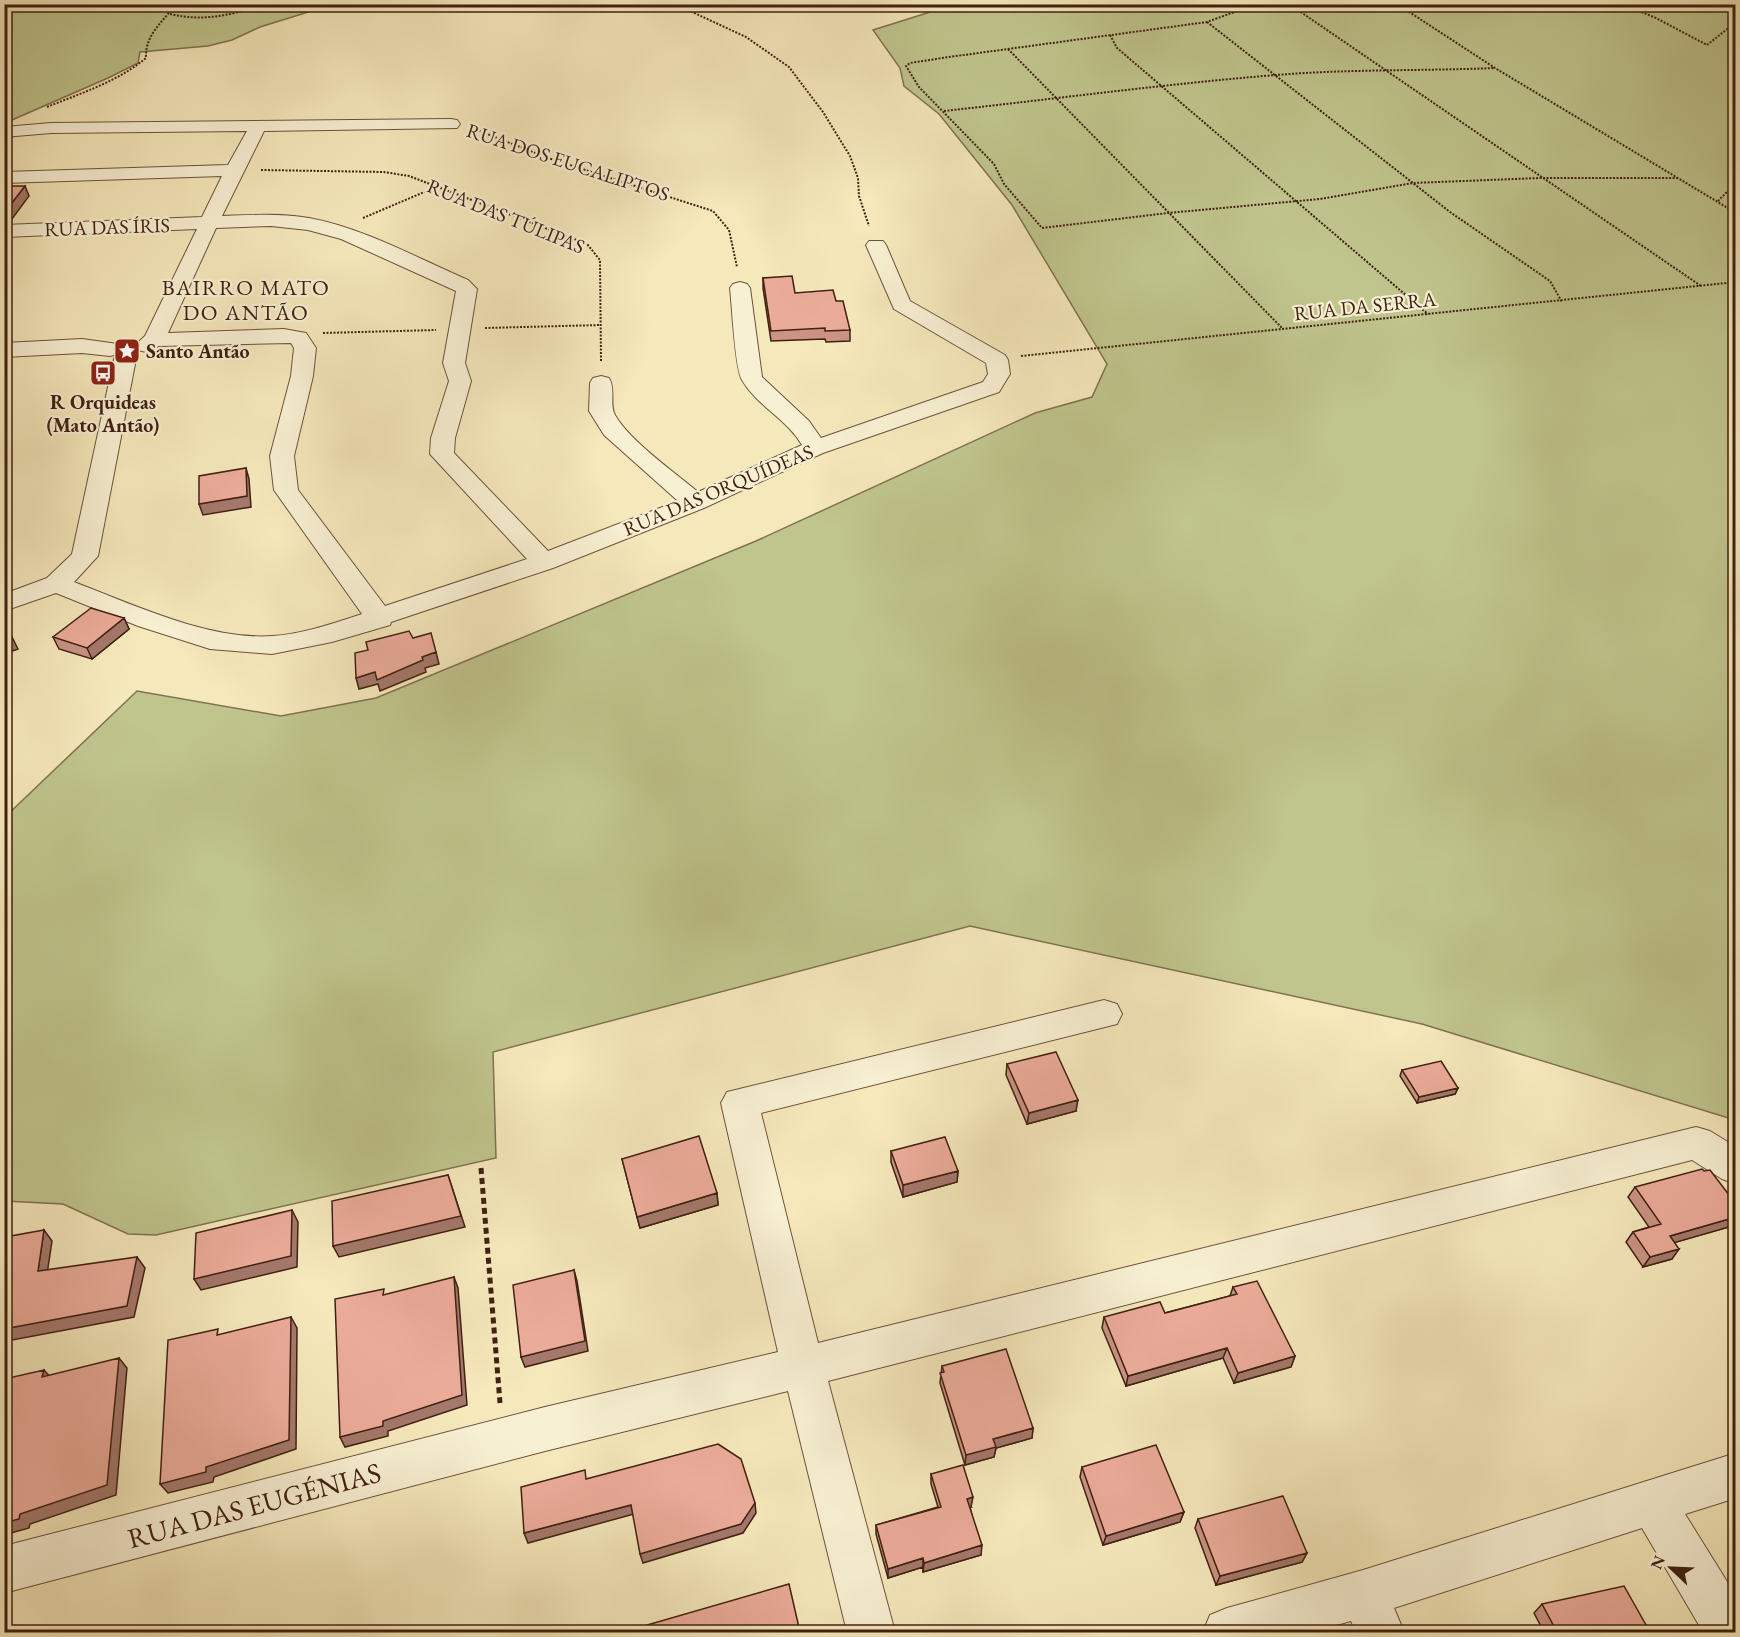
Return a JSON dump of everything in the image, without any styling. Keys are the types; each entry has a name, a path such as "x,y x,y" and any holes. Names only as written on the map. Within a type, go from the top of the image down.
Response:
{"street":[{"name":"RUA DOS EUCALIPTOS","path":"4,132 51,128 451,124"},
{"path":"4,350 82,346 137,356 145,351 234,170 259,125"},
{"path":"4,178 234,170"},
{"name":"RUA DAS ÍRIS","path":"4,231 271,220 309,224 348,235 461,284 467,290 460,329"},
{"path":"876,245 901,305 950,335 978,347 998,363"},
{"path":"740,288 751,378 758,388 801,424 815,448"},
{"path":"460,329 454,363 460,381 443,438 442,454 544,562"},
{"path":"150,343 284,335 298,338 305,348 302,376 282,456 286,490 380,619"},
{"path":"4,603 56,584 85,556 117,354"},
{"name":"RUA DAS ORQUÍDEAS","path":"56,584 148,620 210,640 272,645 332,633 380,619 544,562 695,503 815,448 991,387 999,374 998,363"},
{"path":"601,383 601,411 612,430 695,503"},
{"path":"871,1632 803,1367 740,1103 1104,1014"},
{"name":"RUA DAS EUGÉNIAS","path":"4,1570 503,1441 1696,1143 1736,1167"},
{"path":"1227,1632 1372,1613 1652,1502 1736,1475"},
{"path":"1652,1502 1730,1632"}],"path":[{"path":"43,108 100,85 140,64 146,58 144,47 148,36 170,14 176,4"},
{"path":"170,14 182,18 203,18 246,11 264,4"},
{"path":"675,4 746,37 789,67 823,112 850,156 858,178 859,196 876,245"},
{"path":"1249,4 1240,10 1207,22 910,63 906,66 919,87 994,164 1004,184 1042,228 1168,213 1320,199 1413,183 1540,178 1678,178"},
{"path":"1289,4 1540,178 1701,286"},
{"path":"1397,4 1495,68 1736,213"},
{"path":"1622,4 1656,18 1707,45 1736,22"},
{"path":"1207,22 1450,212 1550,281 1562,302"},
{"path":"1110,35 1117,48 1428,315"},
{"path":"1008,49 1283,330"},
{"path":"944,111 1275,75 1382,69 1427,71 1495,68"},
{"name":"RUA DOS EUCALIPTOS","path":"451,124 488,133 548,159 713,212 725,220 732,231 740,288"},
{"name":"RUA DAS TÚLIPAS","path":"234,170 384,172 409,176 587,244 600,260 601,383"},
{"path":"1718,201 1736,183"},
{"path":"332,231 436,187"},
{"name":"RUA DA SERRA","path":"998,363 1016,356 1562,302 1735,282"},
{"path":"284,335 601,325"},
{"path":"481,1168 503,1441"}],"green space":[{"path":"5,4 331,5 260,27 232,40 208,46 140,52 138,63 5,123"},
{"path":"944,5 1735,5 1735,1120 1422,1024 970,926 493,1052 496,1158 156,1235 128,1234 63,1204 5,1201 5,817 137,691 281,716 376,698 756,541 1035,413 1092,397 1107,364 1012,205 939,114 904,86 900,68 873,30 927,13"}],"building":[{"path":"4,186 25,186 4,213"},
{"path":"792,276 795,293 833,290 836,301 843,301 850,330 825,331 825,328 771,331 763,278"},
{"path":"246,468 247,496 199,504 199,476"},
{"path":"91,608 124,618 87,648 53,637"},
{"path":"4,624 12,637 4,640"},
{"path":"409,631 413,638 431,633 436,652 377,680 375,672 356,678 355,653 368,650 366,642"},
{"path":"1056,1052 1078,1100 1029,1113 1007,1064"},
{"path":"1441,1061 1458,1088 1419,1097 1402,1070"},
{"path":"699,1136 717,1193 637,1217 622,1159"},
{"path":"945,1137 958,1171 903,1185 891,1151"},
{"path":"1702,1169 1710,1170 1736,1204 1736,1217 1670,1236 1679,1249 1650,1257 1633,1232 1661,1224 1635,1187"},
{"path":"448,1175 461,1216 333,1246 332,1201"},
{"path":"292,1210 291,1256 194,1279 196,1233"},
{"path":"44,1230 38,1271 137,1257 127,1306 4,1329 4,1283 11,1236"},
{"path":"574,1270 585,1341 521,1357 513,1285"},
{"path":"454,1277 462,1395 383,1421 383,1426 340,1437 335,1299 384,1289 383,1295"},
{"path":"1257,1281 1295,1356 1238,1373 1227,1348 1128,1376 1104,1317 1160,1302 1165,1313 1237,1294 1233,1287"},
{"path":"291,1317 289,1440 206,1467 206,1472 160,1484 168,1340 218,1329 217,1335"},
{"path":"1006,1349 1033,1428 993,1439 996,1447 966,1455 940,1373 944,1372 942,1366"},
{"path":"119,1358 107,1485 20,1514 19,1519 4,1523 4,1379 44,1370 42,1377"},
{"path":"718,1444 741,1459 755,1503 741,1524 640,1554 631,1505 524,1533 521,1487 585,1470 586,1479"},
{"path":"1156,1445 1184,1512 1106,1536 1082,1467"},
{"path":"963,1465 973,1497 967,1499 982,1545 924,1563 923,1558 888,1569 876,1525 941,1507 931,1474"},
{"path":"1283,1496 1307,1553 1220,1576 1198,1519"},
{"path":"789,1584 800,1632 623,1632"},
{"path":"1624,1586 1650,1632 1557,1632 1542,1604"}],"place":[{"name":"Santo Antão","path":"127,351"},
{"name":"R Orquideas (Mato Antão)","path":"103,373"}],"district":[{"name":"BAIRRO MATO DO ANTÃO","path":"246,300"}]}
